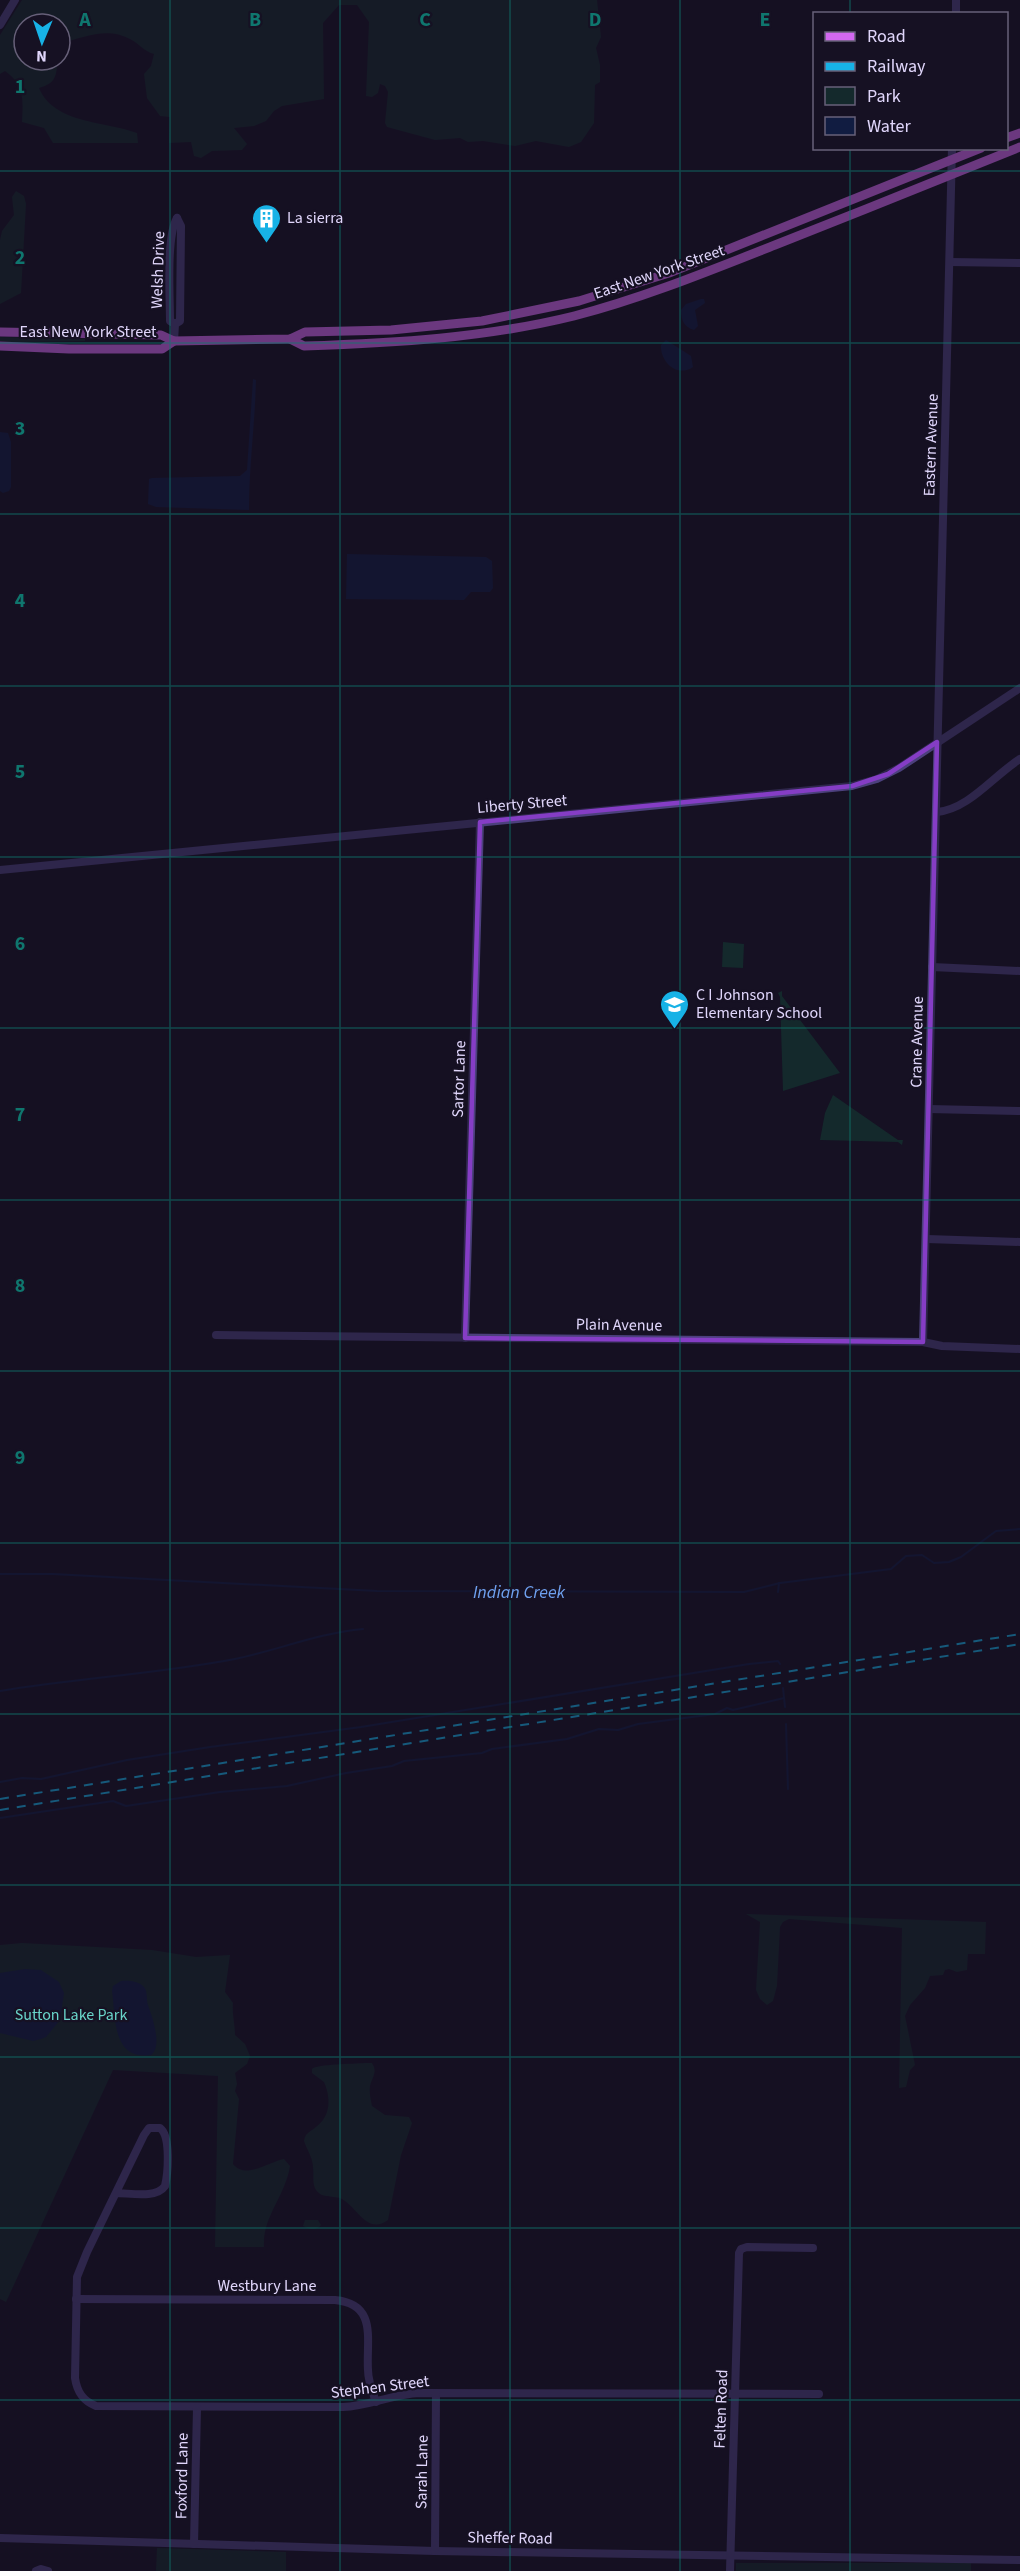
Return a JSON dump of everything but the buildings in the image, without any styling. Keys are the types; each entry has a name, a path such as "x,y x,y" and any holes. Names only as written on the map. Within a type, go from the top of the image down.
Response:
{"main road":[{"name":"East New York Street","path":"290,339 304,346 411,342 501,331 574,315 680,283 1020,147"},
{"name":"East New York Street","path":"0,346 162,349 174,342 290,339 305,332 391,330 511,316 579,301 678,270 976,150"},
{"name":"East New York Street","path":"0,332 161,335 174,342"}],"street":[{"path":"0,25 15,0"},
{"name":"Eastern Avenue","path":"937,742 952,150"},
{"name":"Welsh Drive","path":"177,218 181,226 180,321 175,324 170,321 171,259 172,226 177,218"},
{"path":"950,262 1020,263"},
{"name":"Welsh Drive","path":"174,342 175,324"},
{"name":"Liberty Street","path":"0,870 852,786 888,774 1020,688"},
{"name":"Crane Avenue","path":"923,1342 937,742"},
{"path":"937,813 949,811 961,804 1020,759"},
{"name":"Sartor Lane","path":"465,1338 480,822"},
{"path":"932,968 1020,971"},
{"path":"929,1109 1020,1110"},
{"path":"927,1239 1020,1242"},
{"name":"Plain Avenue","path":"216,1335 923,1342 942,1346 1020,1349"},
{"name":"Stephen Street","path":"116,2193 152,2193 162,2190 165,2186 167,2141 164,2131 160,2128 149,2128 144,2135 116,2193 79,2270 76,2300 75,2378 83,2399 90,2403 105,2407 343,2407 376,2402 399,2395 436,2393 819,2394"},
{"name":"Felten Road","path":"730,2571 739,2253 741,2249 813,2248"},
{"name":"Westbury Lane","path":"76,2300 335,2300 349,2302 361,2311 367,2323 369,2379 376,2402"},
{"name":"Sarah Lane","path":"435,2551 436,2393"},
{"name":"Foxford Lane","path":"194,2544 197,2408"},
{"name":"Sheffer Road","path":"0,2538 435,2551 1020,2560"},
{"path":"36,2571 41,2569 48,2571"}],"highlighted area":[{"path":"937,742 923,1342 465,1338 480,822 852,786 888,774"}],"green space":[{"path":"22,0 597,0 601,37 596,48 600,65 600,82 595,85 594,123 581,142 569,147 536,141 515,146 483,141 468,142 460,138 435,140 387,127 385,123 388,92 385,86 380,84 378,93 372,97 366,96 369,22 357,5 339,5 323,23 324,99 282,106 274,111 266,121 254,126 234,128 247,144 242,150 212,151 201,158 194,156 191,142 169,143 170,117 160,116 147,98 144,74 151,66 154,54 133,41 113,33 95,34 72,40 72,12 14,12"},
{"path":"12,16 12,72 56,72 52,81 39,88 46,100 56,109 82,120 137,133 138,143 53,143 44,128 22,122 22,100 19,87 12,76 5,71 0,74 0,35"},
{"path":"16,191 24,196 26,204 21,293 0,304 0,240 2,231 14,215 12,197"},
{"path":"0,337 85,339 85,341 9,342 0,341"},
{"path":"723,942 744,944 743,968 722,967"},
{"path":"782,991 782,996 840,1073 783,1091 778,993"},
{"path":"833,1095 898,1140 903,1140 902,1145 898,1142 820,1140 825,1113"},
{"path":"746,1914 986,1922 985,1954 968,1954 967,1970 957,1972 949,1969 945,1970 943,1975 930,1976 925,1988 910,2005 905,2016 915,2065 910,2070 906,2087 899,2088 902,1928 789,1919 783,1922 780,1927 777,1986 773,2001 767,2005 760,1999 756,1990 760,1922"},
{"name":"Sutton Lake Park","path":"22,1943 152,1950 196,1957 230,1955 225,1992 233,2003 235,2035 245,2044 250,2056 247,2064 235,2073 237,2084 235,2091 239,2099 233,2164 238,2169 251,2170 284,2159 290,2166 284,2188 270,2216 264,2236 264,2247 215,2247 218,2076 113,2070 6,2302 0,2299 0,1945"},
{"path":"372,2063 374,2074 370,2096 372,2106 385,2115 409,2117 412,2123 401,2155 388,2220 381,2224 368,2222 342,2199 321,2195 316,2190 312,2160 304,2141 307,2134 325,2118 328,2106 328,2094 324,2082 312,2073 312,2069 328,2065"},
{"path":"305,2220 318,2220 321,2225 315,2229 307,2228 303,2226"},
{"path":"157,2548 286,2552 286,2571 156,2571"},
{"path":"736,2563 971,2563 971,2571 736,2571"}],"water":[{"path":"704,299 705,303 695,310 698,326 694,330 684,323 681,310 686,304"},
{"path":"666,340 691,356 693,367 681,371 666,362 661,345"},
{"path":"253,379 256,380 249,510 156,507 148,504 149,479 240,476 247,470"},
{"path":"0,432 8,433 11,442 11,487 9,491 3,493 0,491"},
{"path":"347,554 486,557 492,561 493,588 490,592 471,592 464,600 346,599"},
{"path":"25,1969 41,1970 59,1982 64,1993 60,2020 46,2037 33,2041 0,2033 0,1973"},
{"path":"121,1981 136,1982 145,1989 156,2038 156,2045 151,2055 138,2055 129,2051 118,2035 112,1991 113,1986"}],"waterway":[{"name":"Indian Creek","path":"0,1574 53,1574 377,1591 744,1592 780,1583 891,1569 906,1556 922,1555 934,1563 949,1562 961,1557 996,1531 1020,1529"},
{"path":"778,1592 779,1583"},
{"path":"0,1691 206,1664 235,1659 330,1634 363,1629"},
{"path":"0,1782 22,1778 41,1779 127,1760 361,1727 749,1664 778,1661 780,1664"},
{"path":"783,1688 785,1707"},
{"path":"0,1818 113,1801 126,1806 220,1792 287,1786 392,1766 404,1761 482,1753 492,1749 567,1739 599,1729 618,1730 638,1724 715,1714 727,1708 733,1710 784,1698"},
{"path":"786,1724 788,1789"}],"railway":[{"path":"0,1799 1020,1634"},
{"path":"0,1810 1020,1644"}],"place":[{"name":"La sierra","path":"266,244"},
{"name":"C I Johnson Elementary School","path":"675,1030"}]}
